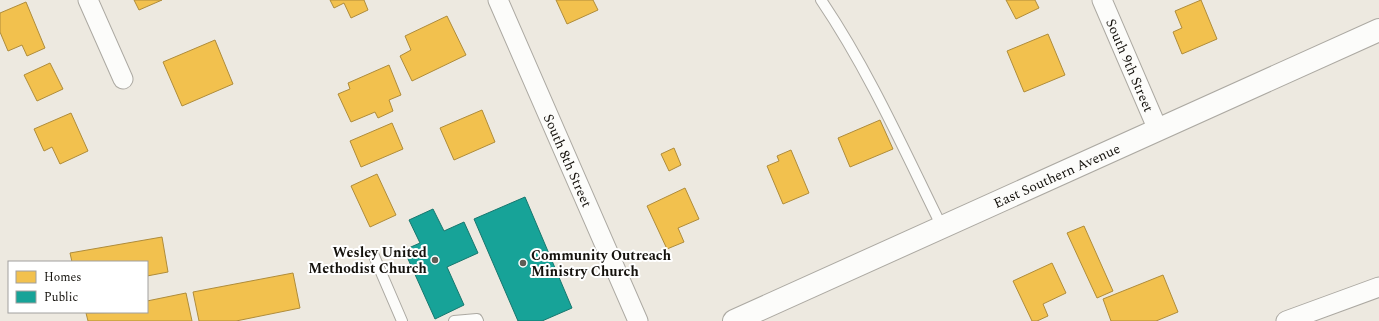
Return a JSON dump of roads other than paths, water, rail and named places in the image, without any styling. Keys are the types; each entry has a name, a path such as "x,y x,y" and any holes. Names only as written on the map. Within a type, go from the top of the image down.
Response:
{"main road":[{"name":"East Southern Avenue","path":"734,321 1379,30"}],"street":[{"path":"88,0 123,79"},
{"name":"South 8th Street","path":"498,0 638,321"},
{"name":"South 9th Street","path":"1102,0 1158,130"},
{"path":"1286,321 1379,287"}],"lane":[{"path":"821,0 839,27 874,89 942,227"},
{"path":"374,256 402,321"},
{"path":"454,321 477,319 478,321"}],"place":[{"name":"Wesley United Methodist Church","path":"435,260"},
{"name":"Community Outreach Ministry Church","path":"523,263"}]}
